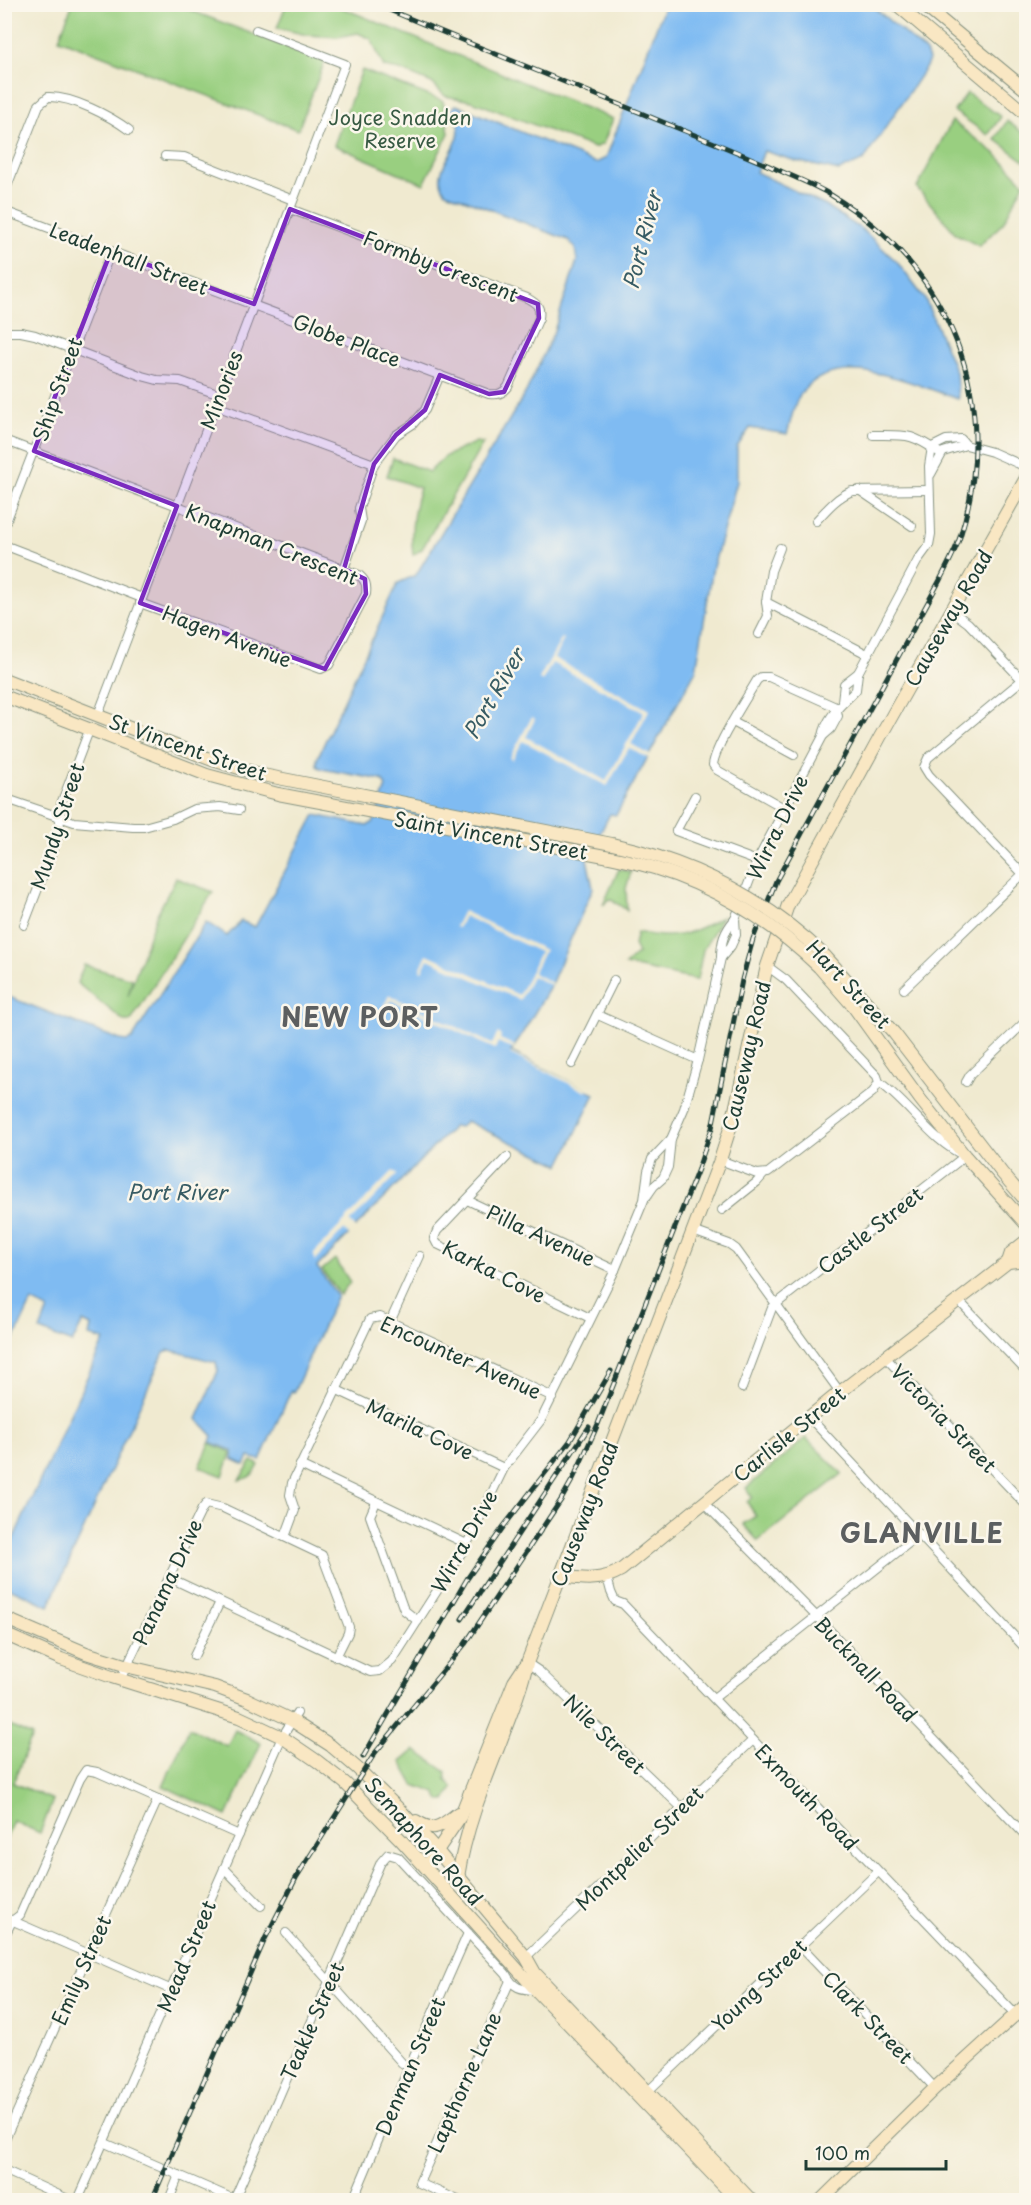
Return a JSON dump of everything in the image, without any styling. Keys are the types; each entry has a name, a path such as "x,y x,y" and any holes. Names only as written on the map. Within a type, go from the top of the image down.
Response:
{"main road":[{"path":"896,4 1026,114"},
{"path":"922,4 1026,90"},
{"name":"Causeway Road","path":"426,1867 466,1821 514,1682 527,1663 720,1160 733,1119 767,966 788,905 1026,478"},
{"name":"St Vincent Street","path":"4,679 212,759 263,775 377,797"},
{"name":"St Vincent Street","path":"4,696 207,775 239,785 373,813"},
{"path":"90,728 98,716"},
{"name":"Saint Vincent Street","path":"377,797 611,850"},
{"name":"Saint Vincent Street","path":"373,813 611,850"},
{"name":"Hart Street","path":"611,850 634,861 682,877 729,899 822,961 894,1033 1026,1201"},
{"name":"Hart Street","path":"822,961 920,1099 964,1156 1026,1224"},
{"name":"Carlisle Street","path":"1008,1262 1011,1253 1026,1241"},
{"name":"Carlisle Street","path":"607,1577 621,1570 840,1392 1008,1262 1017,1261 1026,1253"},
{"path":"560,1576 584,1579 607,1577"},
{"name":"Semaphore Road","path":"4,1618 86,1653 127,1666 215,1687 294,1716 357,1768 402,1812 439,1852 526,1956 535,1973 644,2095 737,2197 752,2200"},
{"name":"Semaphore Road","path":"4,1634 61,1659 120,1680 239,1717 282,1737 345,1783 480,1925 536,1990 644,2095"},
{"path":"402,1812 429,1828 467,1813"},
{"path":"458,1876 467,1813"},
{"path":"821,2200 935,2088 1021,2017 1026,2005"}],"street":[{"name":"Minories","path":"98,716 345,64 256,30"},
{"path":"4,194 39,105 48,97 65,99 112,117 129,130"},
{"path":"165,156 184,158 293,200"},
{"name":"Formby Crescent","path":"290,209 538,304 541,310 539,318 504,392 498,395 489,394 440,375"},
{"name":"Leadenhall Street","path":"4,210 254,304"},
{"name":"Ship Street","path":"4,527 111,251"},
{"name":"Globe Place","path":"254,304 440,375"},
{"path":"4,332 35,335 142,376 157,380 180,381 219,395"},
{"path":"344,570 360,520 359,508 374,464 396,435 414,424 426,410 440,375"},
{"path":"216,406 374,464"},
{"path":"873,435 907,435 923,441 940,453 966,445 1002,455 1026,467"},
{"path":"932,447 953,439 961,439 966,445"},
{"name":"Knapman Crescent","path":"4,440 365,579 366,594 329,665 325,669 314,668"},
{"name":"Wirra Drive","path":"170,1578 369,1672 380,1671 392,1661 466,1544 504,1468 541,1420 615,1270 644,1200 663,1178 668,1167 671,1139 684,1109 698,1060 721,958 731,946 736,935 735,919 757,861 823,736 831,729 838,716 839,707 856,690 858,673 867,654 918,560 929,545 931,534 930,453 932,447"},
{"name":"Wirra Drive","path":"930,475 940,453"},
{"path":"858,490 912,526"},
{"path":"816,521 844,494 858,490 929,490"},
{"name":"Hagen Avenue","path":"4,545 314,668"},
{"path":"759,634 768,616 766,602 771,571 780,548"},
{"path":"766,602 867,654"},
{"path":"904,989 1025,873 929,775 925,765 928,758 1024,682 968,623 953,612"},
{"path":"784,808 717,770 713,765 714,758 733,722 757,680 761,677 769,677 839,707"},
{"path":"733,722 794,755"},
{"name":"Mundy Street","path":"24,925 59,834 61,804 90,728"},
{"path":"695,796 676,831 757,861"},
{"path":"4,798 74,822 144,827 173,819 194,809 220,807 239,810"},
{"name":"Hart Street","path":"767,966 786,980 878,1076 879,1082 950,1150 964,1156"},
{"path":"572,1064 615,980"},
{"path":"598,1015 698,1060"},
{"path":"966,1082 970,1075 1026,1021"},
{"path":"720,1160 757,1174 773,1170 873,1092 879,1082"},
{"name":"Wirra Drive","path":"644,1200 652,1159 671,1139"},
{"name":"Castle Street","path":"776,1304 964,1156"},
{"name":"Karka Cove","path":"507,1157 437,1231 434,1238 437,1244 590,1318"},
{"path":"722,1210 764,1174"},
{"name":"Pilla Avenue","path":"467,1200 615,1270"},
{"path":"693,1231 733,1246 840,1392"},
{"path":"390,1322 420,1256"},
{"path":"959,1301 1026,1371"},
{"path":"741,1388 772,1308 776,1304"},
{"name":"Encounter Avenue","path":"336,1389 370,1319 380,1317 552,1397"},
{"name":"Victoria Street","path":"886,1358 1026,1505"},
{"path":"285,1537 295,1510 291,1495 292,1483 336,1389"},
{"name":"Marila Cove","path":"336,1389 504,1468"},
{"path":"809,1417 1026,1649"},
{"path":"300,1465 466,1544"},
{"path":"376,1502 370,1516 404,1610 418,1621"},
{"name":"Bucknall Road","path":"704,1503 816,1616 1026,1836"},
{"name":"Panama Drive","path":"120,1680 206,1504 223,1508 322,1555 348,1627 348,1633 336,1657"},
{"path":"714,1698 920,1534"},
{"name":"Exmouth Road","path":"607,1577 615,1601 624,1604 878,1872 1021,2017"},
{"path":"194,1656 220,1602"},
{"name":"Nile Street","path":"527,1663 539,1671 682,1808"},
{"name":"Mead Street","path":"78,2200 282,1737 294,1716"},
{"name":"Montpelier Street","path":"526,1956 753,1740"},
{"path":"8,1919 20,1915 86,1770 97,1772 239,1835"},
{"name":"Emily Street","path":"4,2140 158,1799"},
{"name":"Semaphore Road","path":"401,1840 398,1857 477,1941 510,1981 519,1989 536,1990"},
{"name":"Teakle Street","path":"235,2200 384,1857 388,1854 398,1857"},
{"path":"224,1868 261,1906"},
{"name":"Young Street","path":"644,2095 878,1872"},
{"path":"4,1937 8,1919"},
{"path":"8,1919 171,1990"},
{"name":"Semaphore Road","path":"477,1941 480,1925"},
{"path":"286,1933 402,2064 408,2067"},
{"name":"Denman Street","path":"353,2200 408,2067 468,1933"},
{"name":"Clark Street","path":"800,1946 935,2088"},
{"name":"Lapthorne Lane","path":"458,2200 419,2183 510,1981"},
{"path":"105,2143 235,2200"},
{"path":"4,2170 70,2200"},
{"path":"168,2200 179,2175"}],"highlighted area":[{"path":"290,209 538,304 539,318 504,392 489,394 440,375 425,410 396,435 374,464 344,569 365,579 366,594 325,669 140,603 177,506 34,451 111,251 254,304"}],"green space":[{"path":"72,5 176,5 325,61 298,130 59,39"},
{"path":"286,5 335,5 613,119 603,144 594,148 472,101 445,96 432,83 400,70 384,67 371,39 358,33 338,37 307,35 277,28"},
{"name":"Joyce Snadden Reserve","path":"362,70 443,101 449,133 424,184 334,145"},
{"path":"967,93 1001,117 988,135 954,111"},
{"path":"952,121 996,154 1024,183 1003,223 979,246 956,234 917,188"},
{"path":"1007,121 1026,135 1026,162 995,139"},
{"path":"476,442 483,443 422,549 413,555 413,521 420,488 387,476 393,458 429,472 446,456"},
{"path":"619,869 631,872 626,888 627,910 610,899 603,905"},
{"path":"176,878 213,892 131,1021 124,1021 77,983 84,965 132,979 128,996 156,916"},
{"path":"722,917 703,950 697,980 625,965 638,953 634,945 637,932 661,936 681,935"},
{"path":"335,1259 350,1282 340,1295 322,1270"},
{"path":"806,1438 842,1474 758,1541 743,1524 756,1516 747,1502 752,1497 746,1488"},
{"path":"210,1443 231,1454 223,1476 200,1467"},
{"path":"252,1461 259,1465 255,1471 251,1476 239,1480"},
{"path":"5,1724 32,1736 13,1783 53,1800 40,1833 13,1821 5,1841"},
{"path":"189,1728 227,1746 235,1730 261,1743 227,1816 163,1786"},
{"path":"415,1750 446,1772 446,1780 453,1788 445,1801 440,1800 436,1793 414,1785 401,1762"}],"water":[{"name":"Port River","path":"665,5 871,5 926,52 929,60 926,67 864,160 839,171 764,151 756,172 826,206 863,230 897,262 925,299 956,372 958,399 898,378 875,373 853,371 833,373 815,380 800,395 787,434 750,428 737,447 737,482 713,567 696,670 616,815 610,814 587,859 593,888 549,989 511,1052 595,1094 560,1165 466,1121 460,1127 454,1126 317,1267 337,1295 294,1392 291,1391 260,1460 249,1457 245,1465 232,1459 233,1451 211,1442 213,1436 197,1419 218,1371 216,1362 170,1350 164,1352 49,1606 5,1586 5,1557 104,1340 89,1336 91,1326 83,1322 72,1343 40,1330 48,1309 32,1301 14,1339 5,1335 4,995 120,1040 132,1039 206,922 227,936 241,921 255,927 315,815 367,826 374,822 386,786 382,780 322,769 317,766 317,759 398,583 416,575 526,392 553,334 577,261 575,248 568,240 446,192 441,183 441,173 459,134 458,124 451,115 451,110 456,105 596,163 606,158"}],"pier":[{"path":"562,638 564,639 554,658 649,710 631,744 652,756 650,759 629,748 607,786 523,741 512,760 510,758 532,717 535,719 526,737 606,781 644,712 552,663 542,681 539,679"},
{"path":"463,911 545,950 533,973 552,983 551,985 532,976 520,1000 428,959 422,971 420,970 427,954 519,995 540,952 464,916 458,928 455,927"},
{"path":"389,995 492,1044 498,1033 501,1035 500,1039 515,1046 513,1049 498,1042 495,1049 391,1000 381,1019 379,1017"},
{"path":"510,1054 587,1089 586,1092"},
{"path":"393,1171 397,1175 350,1222 357,1230 350,1236 344,1230 314,1261 314,1253"}],"railway":[{"path":"152,2200 265,1939 296,1878 375,1753 465,1644 574,1477 598,1424 712,1128 742,980 753,939 776,881 951,559 960,537 972,486 975,437 970,389 957,343 936,300 908,261 873,225 831,195 797,178 375,4"},
{"path":"363,1757 467,1579 504,1526 570,1441 611,1371"},
{"path":"462,1619 589,1427"}],"district":[{"name":"NEW PORT","path":"360,1016"},
{"name":"GLANVILLE","path":"922,1532"}]}
